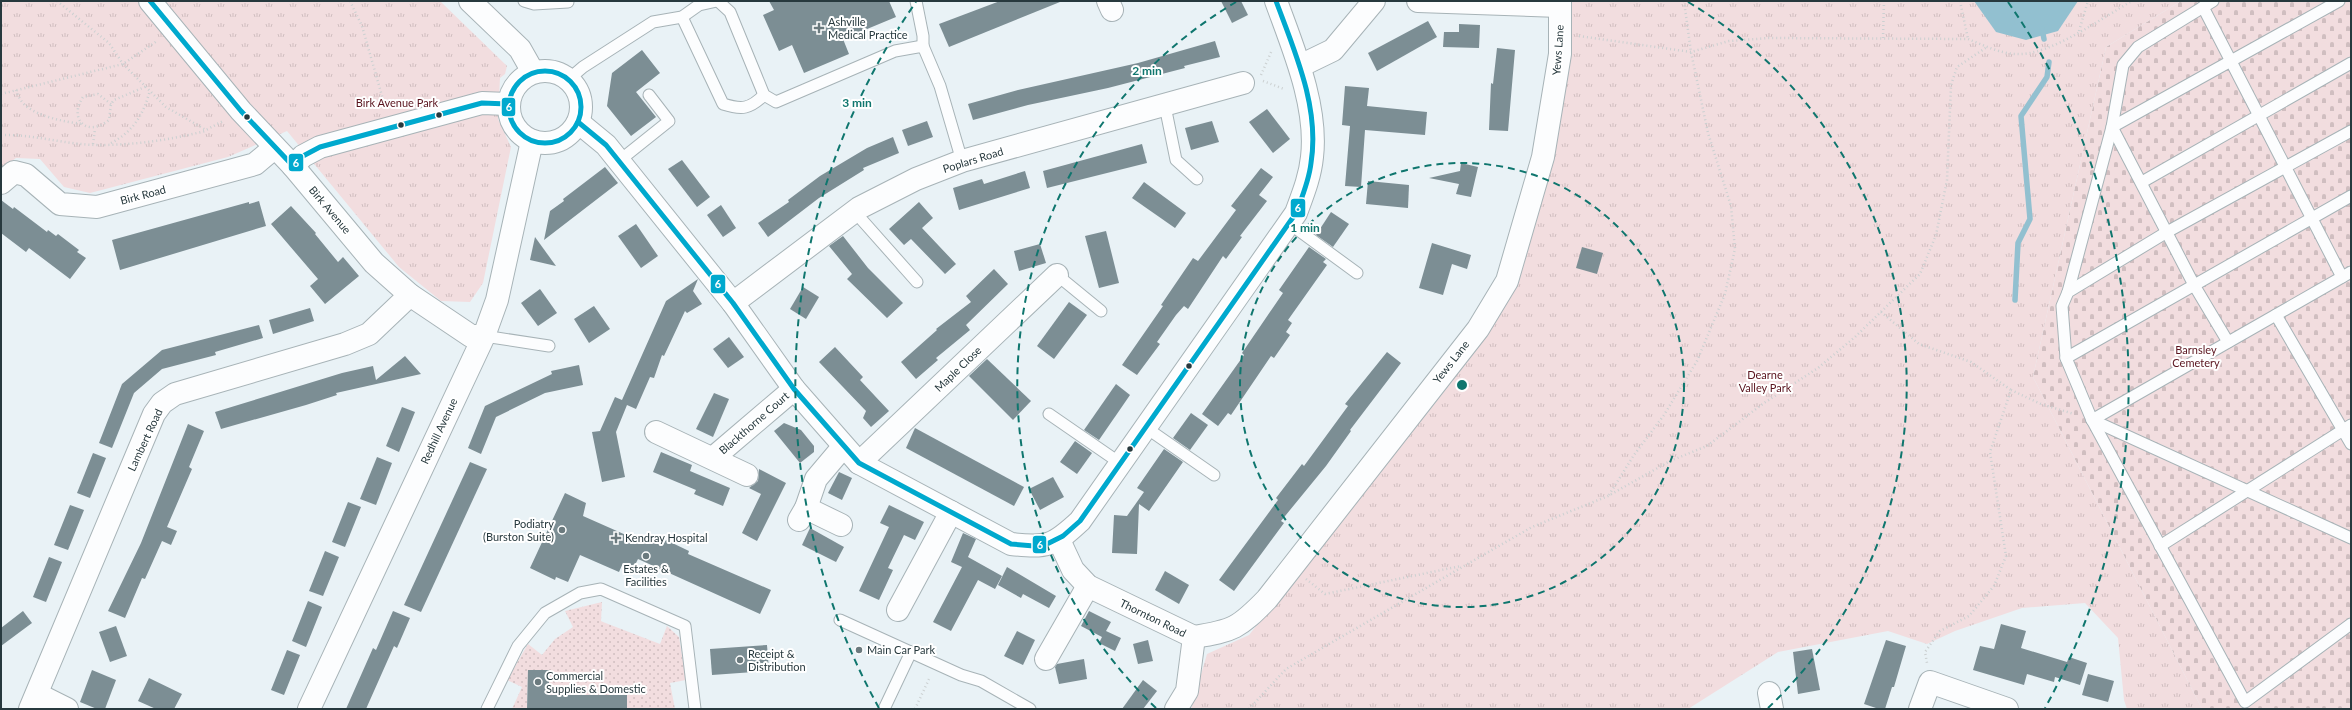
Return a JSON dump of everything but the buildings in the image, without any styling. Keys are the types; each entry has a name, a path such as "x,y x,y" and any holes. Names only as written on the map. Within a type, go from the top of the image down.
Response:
{"street":[{"name":"Birk Avenue","path":"150,1 241,111 274,148 293,166 374,263 410,295 471,336 484,336"},
{"path":"470,1 520,49 533,72"},
{"path":"578,122 606,145 733,303 794,389 859,464 1011,544 1039,547 1059,540 1080,521 1290,224 1308,182 1312,156 1311,117 1300,66 1276,1"},
{"path":"1300,66 1333,50 1374,1"},
{"path":"1418,1 1560,4"},
{"name":"Yews Lane","path":"1194,638 1228,632 1248,619 1267,599 1478,329 1507,281 1543,157 1553,107 1561,33 1560,4"},
{"path":"552,71 569,80 576,89 580,99 581,110 578,122 572,131 559,140 543,143 532,141 522,135 513,126 508,104 511,92 516,84 533,72 552,71"},
{"name":"Poplars Road","path":"733,303 854,211 916,179 962,161 1243,84"},
{"path":"293,166 302,156 320,147 482,103 508,104"},
{"name":"Redhill Avenue","path":"310,709 484,336 497,300 532,141"},
{"name":"Birk Road","path":"8,177 26,175 60,204 96,207 255,164 274,148"},
{"name":"Maple Close","path":"859,464 1057,275"},
{"name":"Lambert Road","path":"33,702 154,414 162,403 175,394 345,344 369,334 410,295"},
{"name":"Blackthorne Court","path":"713,458 794,389"},
{"name":"Blackthorne Court","path":"656,432 713,458 747,476"},
{"path":"841,524 802,514 816,479 843,447"},
{"path":"898,610 951,512"},
{"name":"Thornton Road","path":"1059,540 1073,570 1088,586 1194,638 1187,691 1176,709"},
{"path":"1046,660 1088,586"},
{"path":"1920,709 1930,682 2007,709"},
{"path":"33,702 67,709"}],"lane":[{"path":"524,1 534,4 568,2"},
{"path":"569,80 583,67 653,22 682,16 699,5 718,1 730,12 764,95 776,102 890,52 922,46"},
{"path":"916,1 923,36 922,46 940,86 962,161"},
{"path":"2213,1 2138,47 2123,65 2112,127 2068,292 2062,306 2066,358 2092,420 2245,702 2351,624"},
{"path":"2112,127 2339,1"},
{"path":"2092,420 2347,274 2311,218 2203,7"},
{"path":"682,16 723,104 739,109 755,104 764,95"},
{"path":"2142,182 2351,63"},
{"path":"619,161 669,121 649,95"},
{"path":"1164,106 1176,160 1197,179"},
{"path":"2112,127 2168,232 2194,285 2228,342"},
{"path":"2068,292 2168,232 2351,131"},
{"path":"2066,358 2351,196"},
{"path":"854,211 917,282"},
{"path":"1290,224 1357,273"},
{"path":"1057,275 1101,311"},
{"path":"2276,314 2347,428 2351,444"},
{"path":"484,336 548,346"},
{"path":"1048,414 1120,463"},
{"path":"2092,420 2351,538"},
{"path":"1145,427 1214,475"},
{"path":"2160,546 2347,428"},
{"path":"488,709 518,646 545,613 580,593 601,588 685,626 695,709"},
{"path":"840,620 981,681 1028,709"},
{"path":"884,709 911,652"}],"path":[{"path":"57,1 109,43 123,64 147,86 166,107 206,130"},
{"path":"350,1 362,26 391,128"},
{"path":"1608,496 1634,455 1664,415 1697,361 1725,294 1736,249 1731,206 1708,134 1691,52 1684,1"},
{"path":"1883,38 1884,1"},
{"path":"1960,1 1968,39"},
{"path":"2079,31 2088,1"},
{"path":"1561,33 1691,52 1729,41 1769,38 1883,38 1968,39 1987,47 2017,54 2040,52 2132,1"},
{"path":"1,94 123,64 161,38 173,27"},
{"path":"1249,709 1286,670 1464,566 1532,527 1608,496 1670,461 1707,446 1764,403 1818,368 1881,312 1920,274 1936,235 1947,180 1951,85 1957,67 1987,47"},
{"path":"93,144 95,129 109,120 111,104 114,100 147,86"},
{"path":"16,90 26,106 36,111 70,123 83,124 95,129"},
{"path":"108,144 122,138 135,125 146,106 150,90"},
{"path":"83,124 78,112 79,103 83,97 98,94 111,104"},
{"path":"1,135 31,136 93,144 167,140 206,130 241,111"},
{"path":"1881,312 1919,344 1971,362 2011,390 2042,404 2092,420"},
{"path":"1930,682 1925,652 1940,631 1969,616 1994,586 2006,556 1990,452 2011,390"},
{"path":"1304,577 1324,594 1464,566"},
{"path":"915,709 937,663"}],"green space":[{"name":"Birk Avenue Park","path":"1,1 440,1 507,66 505,74 500,78 498,119 511,147 483,283 470,302 441,301 399,267 287,131 228,157 90,193 64,187 40,159 16,158 1,169"},
{"name":"Dearne Valley Park","path":"1570,1 2181,1 2106,47 2033,377 2202,709 2127,709 2124,700 2118,638 2085,603 2022,608 1955,631 1927,644 1888,631 1778,652 1688,709 1191,709 1207,654 1249,635 1451,383 1515,285 1549,178 1569,43"},
{"name":"Barnsley Cemetery","path":"2181,1 2351,1 2351,709 2202,709 2033,377 2106,47"},
{"path":"602,602 601,621 603,622 660,644 667,626 679,637 686,680 670,683 675,709 627,709 627,695 549,695 549,670 528,670 527,709 512,709 522,687 507,680 528,644 542,655 555,639 573,627 565,611"}],"water":[{"path":"1974,1 2078,1 2058,31 2026,40 1996,32"}],"waterway":[{"path":"2042,29 2044,39"},
{"path":"2015,300 2018,243 2030,219 2021,116 2047,77 2049,62"}],"transit line":[{"name":"6","path":"150,1 241,111 293,166 303,156 320,147 482,103 508,104"},
{"name":"6","path":"578,122 606,145 733,303 794,389 859,463 1011,544 1034,546 1049,543 1063,536 1080,521 1296,213 1309,176 1313,142 1312,122 1304,80 1276,1"},
{"name":"6","path":"538,71 552,71 559,73 571,81 579,93 581,107 579,121 571,133 559,141 552,143 538,143 531,141 519,133 511,121 509,114 509,100 511,93 519,81 531,73 538,71"}],"place":[{"name":"Ashville Medical Practice","path":"819,28"},
{"name":"Podiatry (Burston Suite)","path":"562,530"},
{"name":"Kendray Hospital","path":"616,538"},
{"name":"Estates & Facilities","path":"646,556"},
{"name":"Main Car Park","path":"859,650"},
{"name":"Receipt & Distribution","path":"740,660"},
{"name":"Commercial Supplies & Domestic","path":"538,682"}]}
